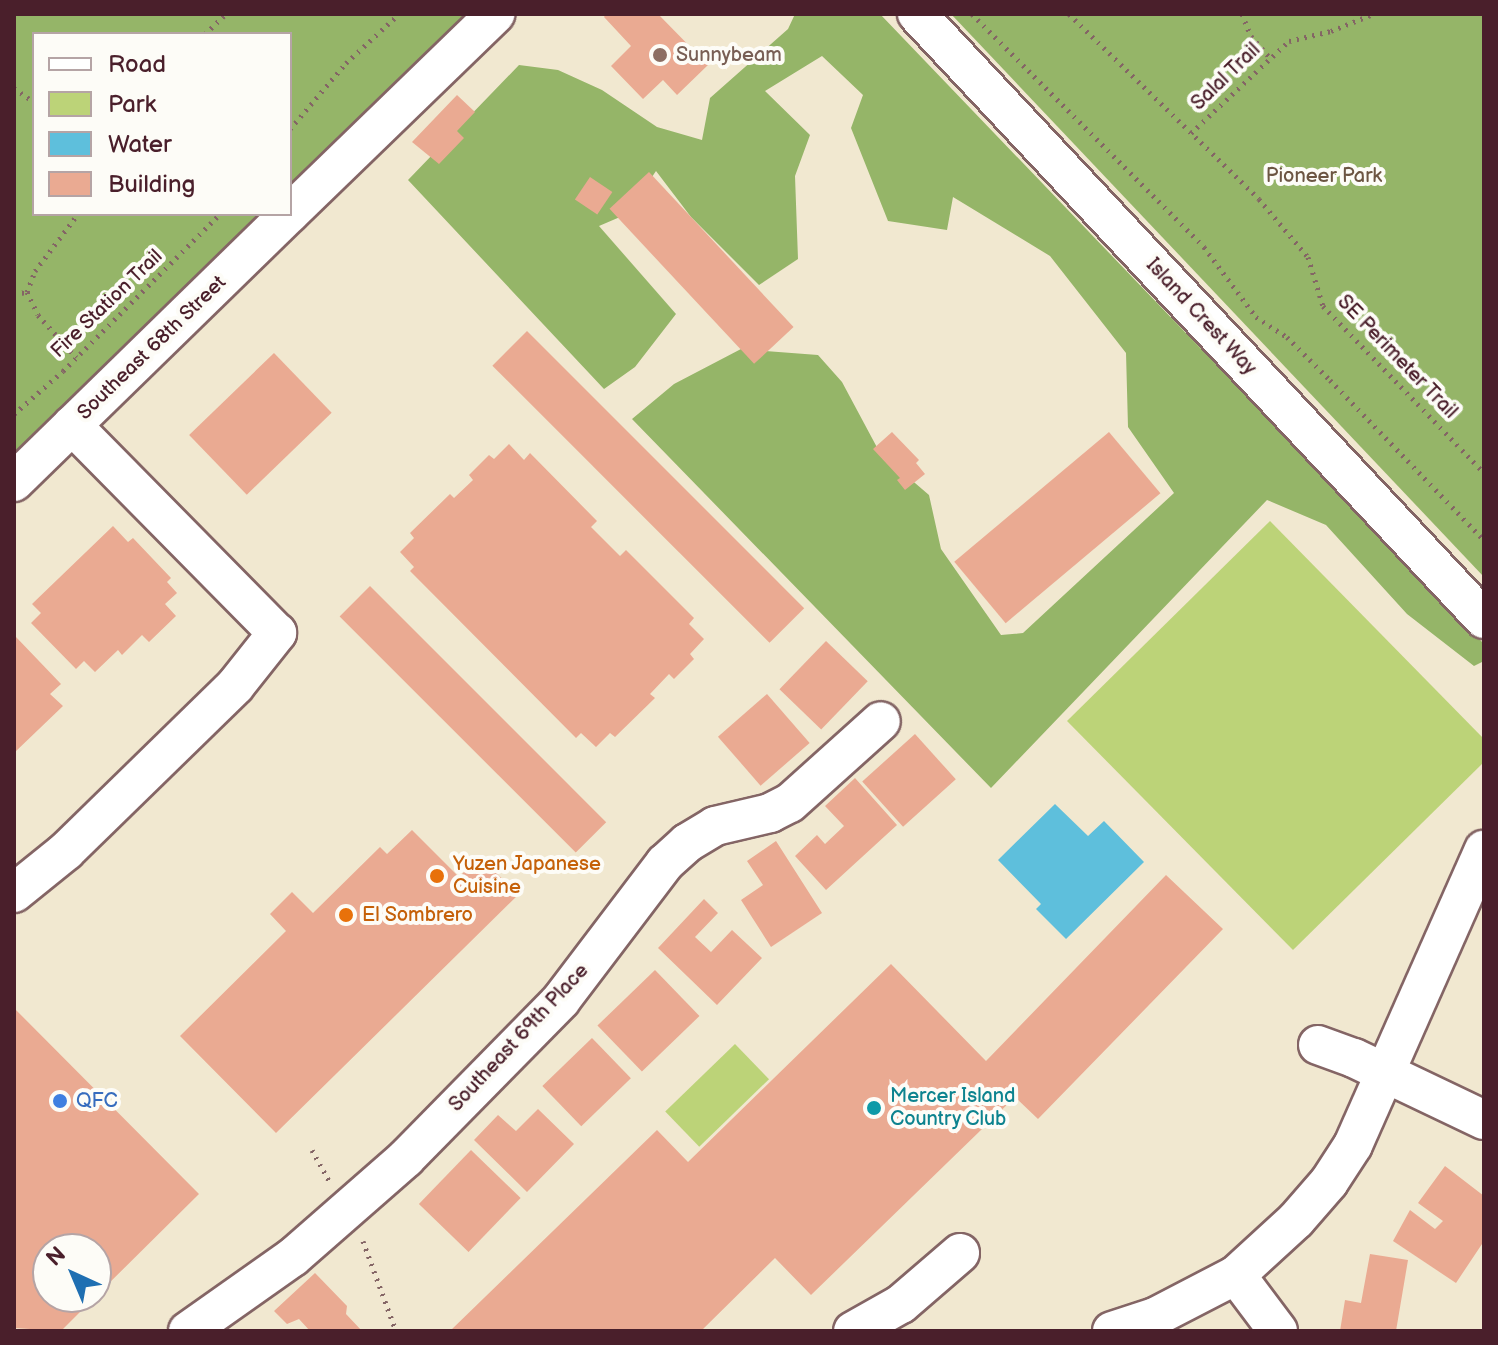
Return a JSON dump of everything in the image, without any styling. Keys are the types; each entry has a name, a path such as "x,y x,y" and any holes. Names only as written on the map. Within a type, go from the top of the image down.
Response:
{"street":[{"name":"Southeast 68th Street","path":"292,212 495,14"},
{"name":"Island Crest Way","path":"917,14 1484,619"},
{"name":"Southeast 68th Street","path":"14,482 288,216"},
{"path":"14,893 66,851 235,686 277,633 72,425"},
{"name":"Southeast 69th Place","path":"188,1331 269,1276 406,1158 561,1000 648,884 687,843 715,826 770,813 790,803 881,721"},
{"path":"1112,1331 1155,1317 1236,1275 1296,1220 1329,1182 1353,1145 1484,850"},
{"path":"1318,1045 1386,1073 1484,1120"},
{"path":"853,1331 901,1304 960,1253"},
{"path":"1236,1275 1278,1331"}],"path":[{"path":"207,32 226,14"},
{"path":"292,127 346,63 399,14"},
{"path":"972,14 1204,247 1256,317 1298,347 1484,540"},
{"name":"SE Perimeter Trail","path":"1069,14 1259,199 1308,257 1323,306 1484,473"},
{"path":"1242,14 1251,36 1269,57"},
{"name":"Salal Trail","path":"1191,133 1289,41 1331,31 1373,14"},
{"path":"14,88 32,101"},
{"path":"76,216 35,271 27,292 38,315 76,357"},
{"name":"Fire Station Trail","path":"14,414 218,216"},
{"path":"14,294 27,292"}],"green space":[{"path":"14,14 470,14 292,186 292,32 32,32 32,216 261,216 14,455"},
{"path":"795,14 880,14 1484,644 1484,661 1474,666 1407,614 1326,525 1267,500 991,788 632,419 674,384 741,349 818,355 842,382 880,453 929,495 941,549 1001,635 1023,633 1174,493 1128,427 1126,353 1050,256 953,197 947,230 888,221 851,128 863,95 822,56 765,91 810,135 795,176 798,259 759,285 691,217 656,171 627,214 599,226 676,314 635,367 604,389 408,180 519,65 558,70 602,90 657,127 702,140 710,98 788,29"},
{"name":"Pioneer Park","path":"951,14 1484,14 1484,577"},
{"path":"1270,521 1484,739 1484,762 1293,950 1067,721"},
{"path":"735,1044 769,1079 699,1147 665,1111"}],"water":[{"path":"1055,804 1088,836 1104,821 1144,862 1066,939 1036,909 1041,904 998,860"}],"building":[{"name":"Sunnybeam","path":"606,14 658,14 708,65 677,95 663,80 643,99 611,66 631,46 604,17"},
{"path":"457,95 475,112 457,131 464,138 439,164 412,142"},
{"path":"649,172 794,327 754,364 610,209"},
{"path":"590,177 612,192 597,214 575,199"},
{"path":"527,331 804,608 770,643 492,366"},
{"path":"274,353 332,413 247,495 189,435"},
{"path":"892,432 919,460 916,463 925,474 905,490 897,480 900,478 873,449"},
{"path":"1109,432 1160,493 1006,623 954,562"},
{"path":"509,444 524,460 530,453 597,521 591,527 620,556 626,550 694,618 689,624 704,639 690,654 694,659 674,679 669,674 650,694 655,698 615,737 610,733 596,747 581,733 576,738 410,571 414,567 400,552 414,538 410,533 450,494 454,498 473,480 469,475 489,455 494,459"},
{"path":"113,526 128,542 133,538 171,578 167,582 177,593 165,604 176,616 149,642 142,635 122,655 118,650 95,672 84,661 76,669 31,623 41,613 32,604"},
{"path":"370,586 606,822 576,853 340,616"},
{"path":"16,637 61,684 50,694 63,706 14,753"},
{"path":"826,641 868,681 821,729 779,689"},
{"path":"767,694 810,743 761,786 718,737"},
{"path":"915,734 956,779 903,827 862,782"},
{"path":"855,778 897,825 826,890 795,856 817,835 825,844 844,826 825,806"},
{"path":"412,830 459,877 480,856 518,895 276,1133 180,1036 286,931 270,914 292,892 313,913 380,847 387,854"},
{"path":"776,841 822,913 771,947 741,900 763,885 747,861"},
{"name":"Mercer Island Country Club","path":"1166,875 1223,929 1038,1119 1015,1097 811,1295 775,1258 701,1331 450,1331 657,1130 688,1162 891,964 986,1061"},
{"path":"704,899 718,913 695,937 711,952 732,930 762,958 717,1005 658,948"},
{"path":"655,970 699,1016 642,1072 597,1026"},
{"name":"QFC","path":"14,1008 199,1194 112,1280 112,1233 32,1233 32,1313 79,1313 61,1331 14,1328"},
{"path":"592,1038 631,1078 581,1126 542,1086"},
{"path":"538,1109 574,1144 527,1192 474,1140 498,1115 516,1131"},
{"path":"471,1150 521,1198 469,1252 419,1204"},
{"path":"1445,1166 1484,1196 1484,1241 1456,1283 1393,1241 1410,1210 1435,1229 1443,1221 1418,1203"},
{"path":"1370,1254 1408,1260 1396,1331 1340,1331 1345,1300 1361,1303"},
{"path":"315,1273 347,1306 346,1314 362,1331 310,1331 299,1319 287,1324 274,1311"}],"place":[{"name":"Sunnybeam","path":"660,55"},
{"name":"Yuzen Japanese Cuisine","path":"437,876"},
{"name":"El Sombrero","path":"346,915"},
{"name":"QFC","path":"60,1101"},
{"name":"Mercer Island Country Club","path":"874,1108"}]}
